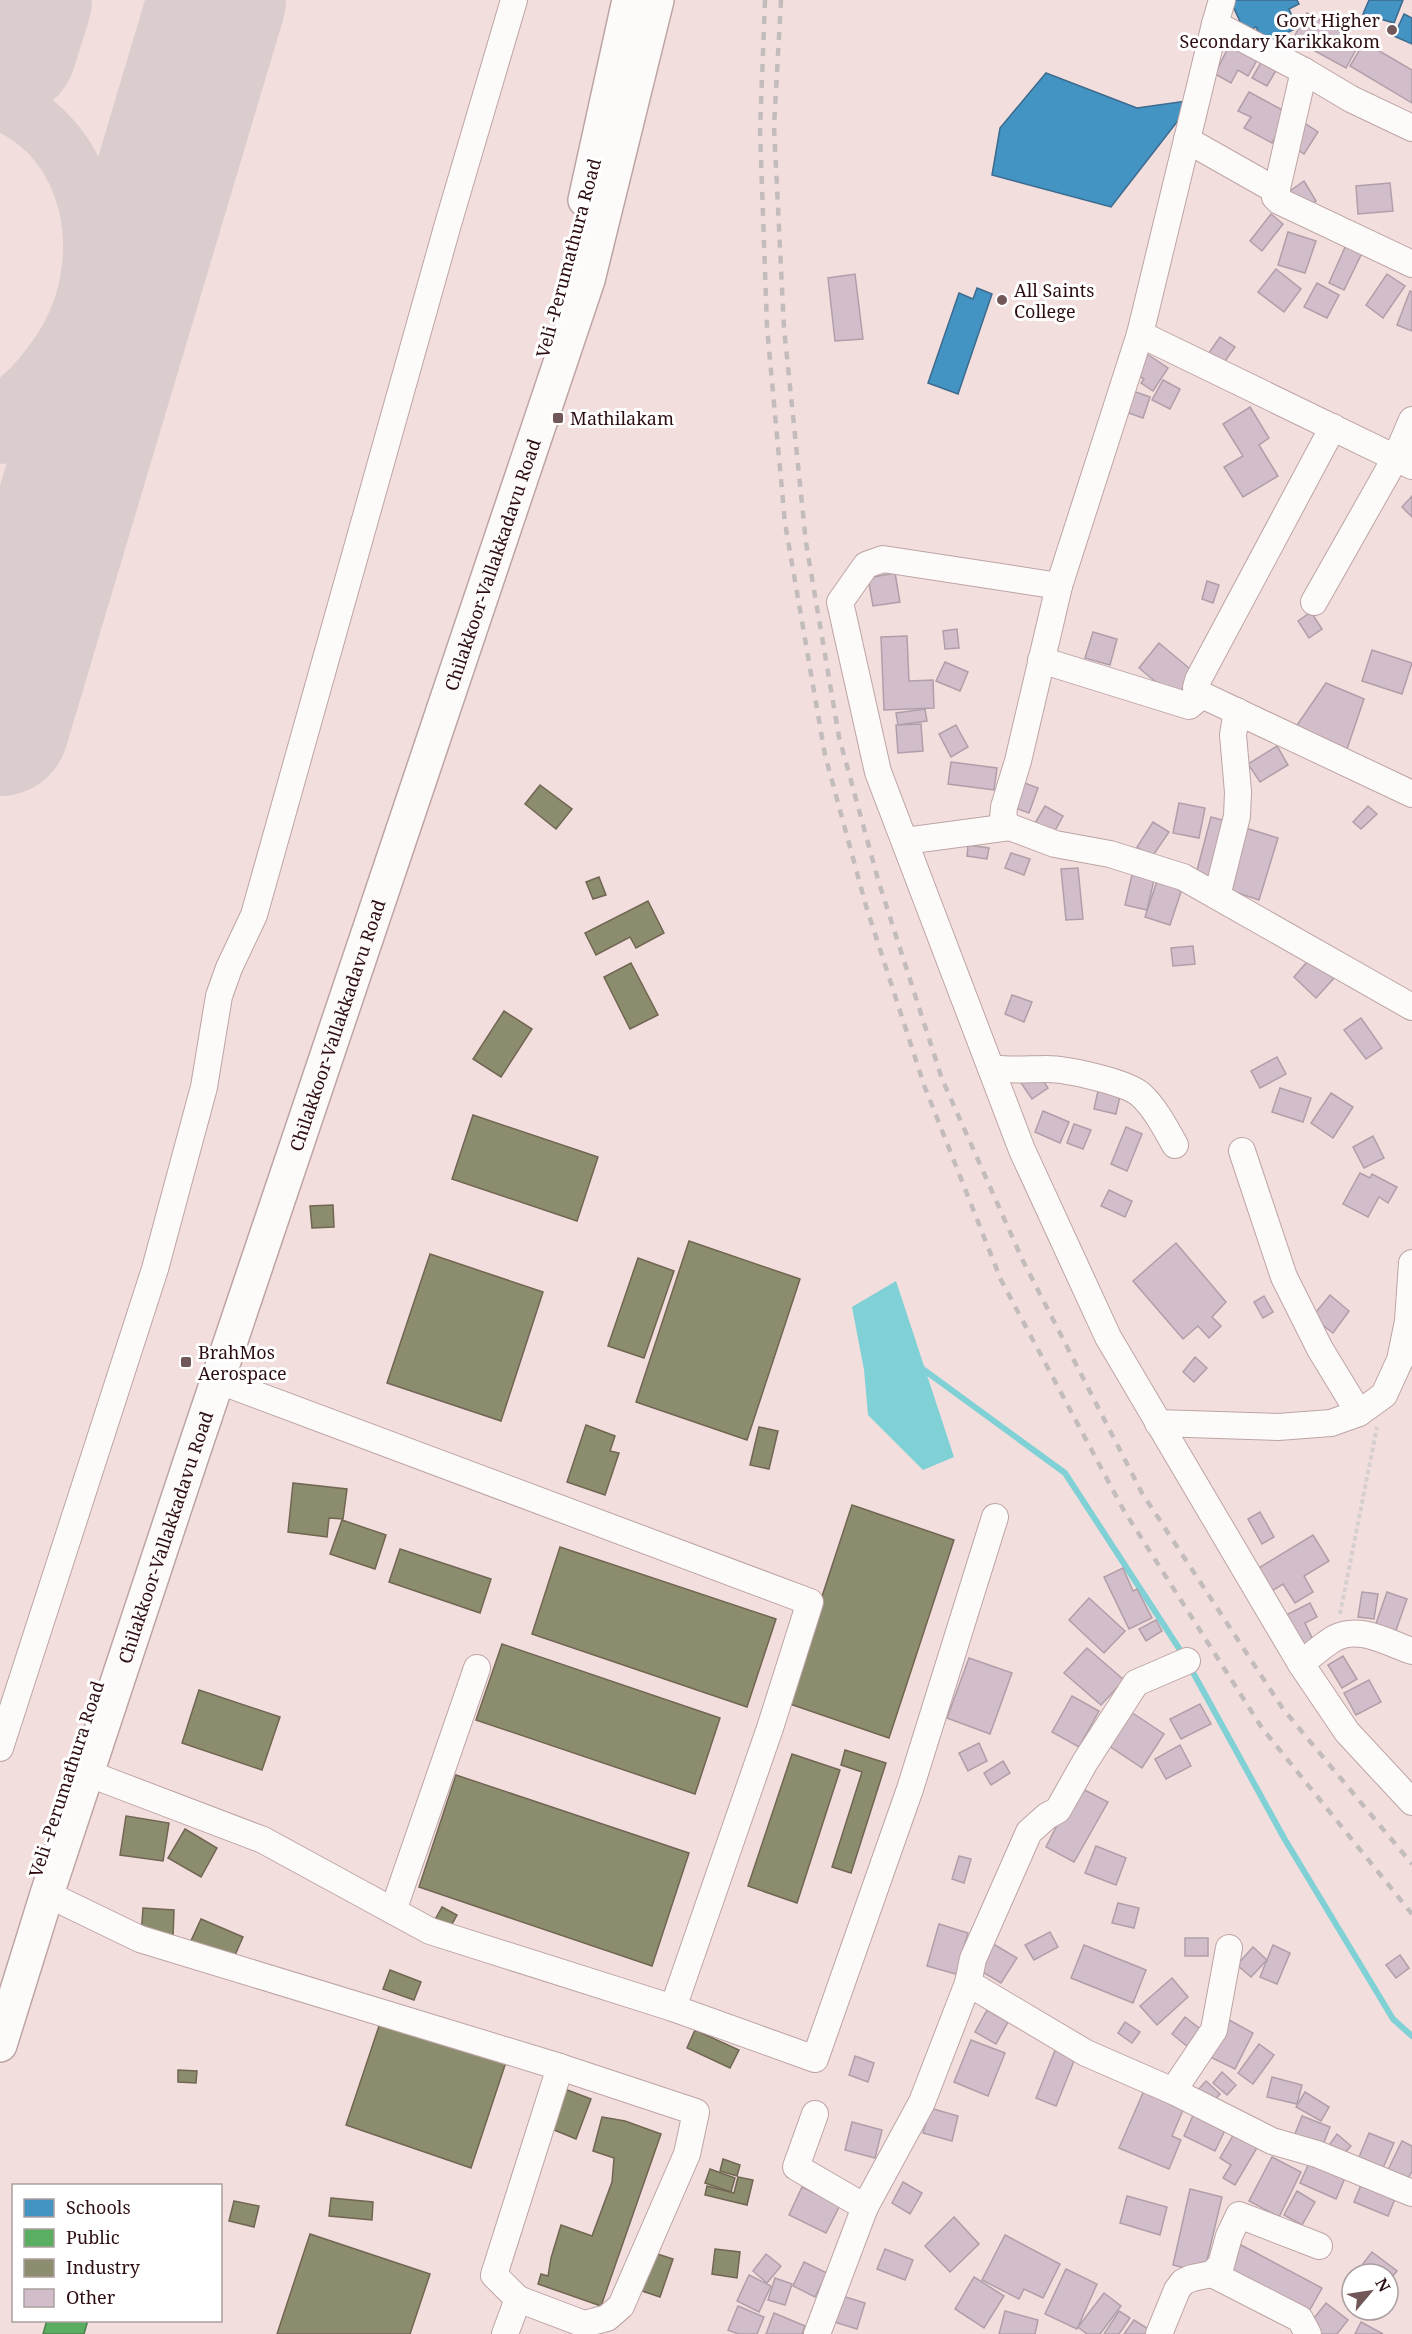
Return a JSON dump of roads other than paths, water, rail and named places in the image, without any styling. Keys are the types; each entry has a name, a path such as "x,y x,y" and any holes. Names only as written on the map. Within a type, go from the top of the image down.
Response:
{"main road":[{"name":"Veli -Perumathura Road","path":"0,1980 190,1398 394,801 561,302 608,102 629,0"},
{"name":"Chilakkoor-Vallakkadavu Road","path":"0,2045 47,1894 217,1380 588,280 657,0"}],"street":[{"path":"0,1748 155,1269 204,1086 213,1021 219,996 229,968 254,915 514,0"},
{"path":"1412,128 1351,99 1304,71 1219,12 1140,334 1059,586 1018,761 1004,807 1003,819 1010,827 1055,844 1110,854 1172,873 1217,896 1412,1007"},
{"path":"1304,71 1275,196 1280,201 1412,264"},
{"path":"1187,140 1277,191"},
{"path":"1140,334 1404,462"},
{"path":"1314,602 1404,462 1412,420"},
{"path":"1333,427 1198,680 1196,688 1202,695 1412,794"},
{"path":"1059,586 883,559 866,566 840,602 878,772 1022,1150 1108,1337 1301,1664 1347,1732 1412,1802"},
{"path":"1041,660 1189,706 1202,695"},
{"path":"1217,896 1237,816 1238,782 1233,735 1237,711"},
{"path":"905,841 1010,827"},
{"path":"991,1068 1017,1071 1049,1069 1106,1079 1139,1093 1163,1124 1174,1144"},
{"path":"1242,1151 1284,1278 1320,1349 1359,1413"},
{"path":"1158,1423 1278,1427 1331,1423 1359,1413 1384,1395 1400,1360 1410,1322 1412,1263"},
{"path":"217,1380 810,1602 770,1728 673,2008"},
{"path":"87,1773 263,1840 430,1931 673,2008 815,2059 910,1789 995,1517"},
{"path":"1301,1664 1336,1638 1351,1633 1365,1634 1412,1651"},
{"path":"817,2334 865,2207 922,2102 968,1983 973,1959 1029,1832 1047,1816 1058,1810 1085,1762 1136,1683 1187,1661"},
{"path":"393,1911 477,1668"},
{"path":"47,1894 140,1939 561,2067 696,2112 687,2154 621,2306 607,2318 584,2324 518,2299 494,2275 561,2067"},
{"path":"1173,2091 1214,2030 1228,1948"},
{"path":"968,1983 1086,2054 1173,2091 1272,2141 1317,2154 1412,2193"},
{"path":"816,2114 796,2167 865,2207"},
{"path":"1160,2334 1177,2290 1183,2282 1212,2274 1221,2265 1229,2236 1239,2215 1319,2246"},
{"path":"1212,2274 1300,2319 1308,2334"},
{"path":"505,2334 518,2299"}],"water":[{"path":"896,1281 954,1457 923,1470 868,1415 864,1370 852,1307"}],"waterway":[{"path":"920,1367 1065,1473 1184,1656"},
{"path":"1190,1667 1284,1838 1393,2019 1412,2036"}],"railway":[{"path":"765,0 760,130 767,327 785,523 825,755 866,906 924,1085 1001,1280 1123,1509 1262,1728 1412,1914"},
{"path":"781,0 774,127 784,328 806,543 839,737 879,883 942,1079 1023,1261 1142,1493 1283,1709 1412,1864"}],"place":[{"name":"Govt Higher Secondary Karikkakom","path":"1392,30"},
{"name":"All Saints College","path":"1002,300"},
{"name":"Mathilakam","path":"558,418"},
{"name":"BrahMos Aerospace","path":"186,1362"}]}
